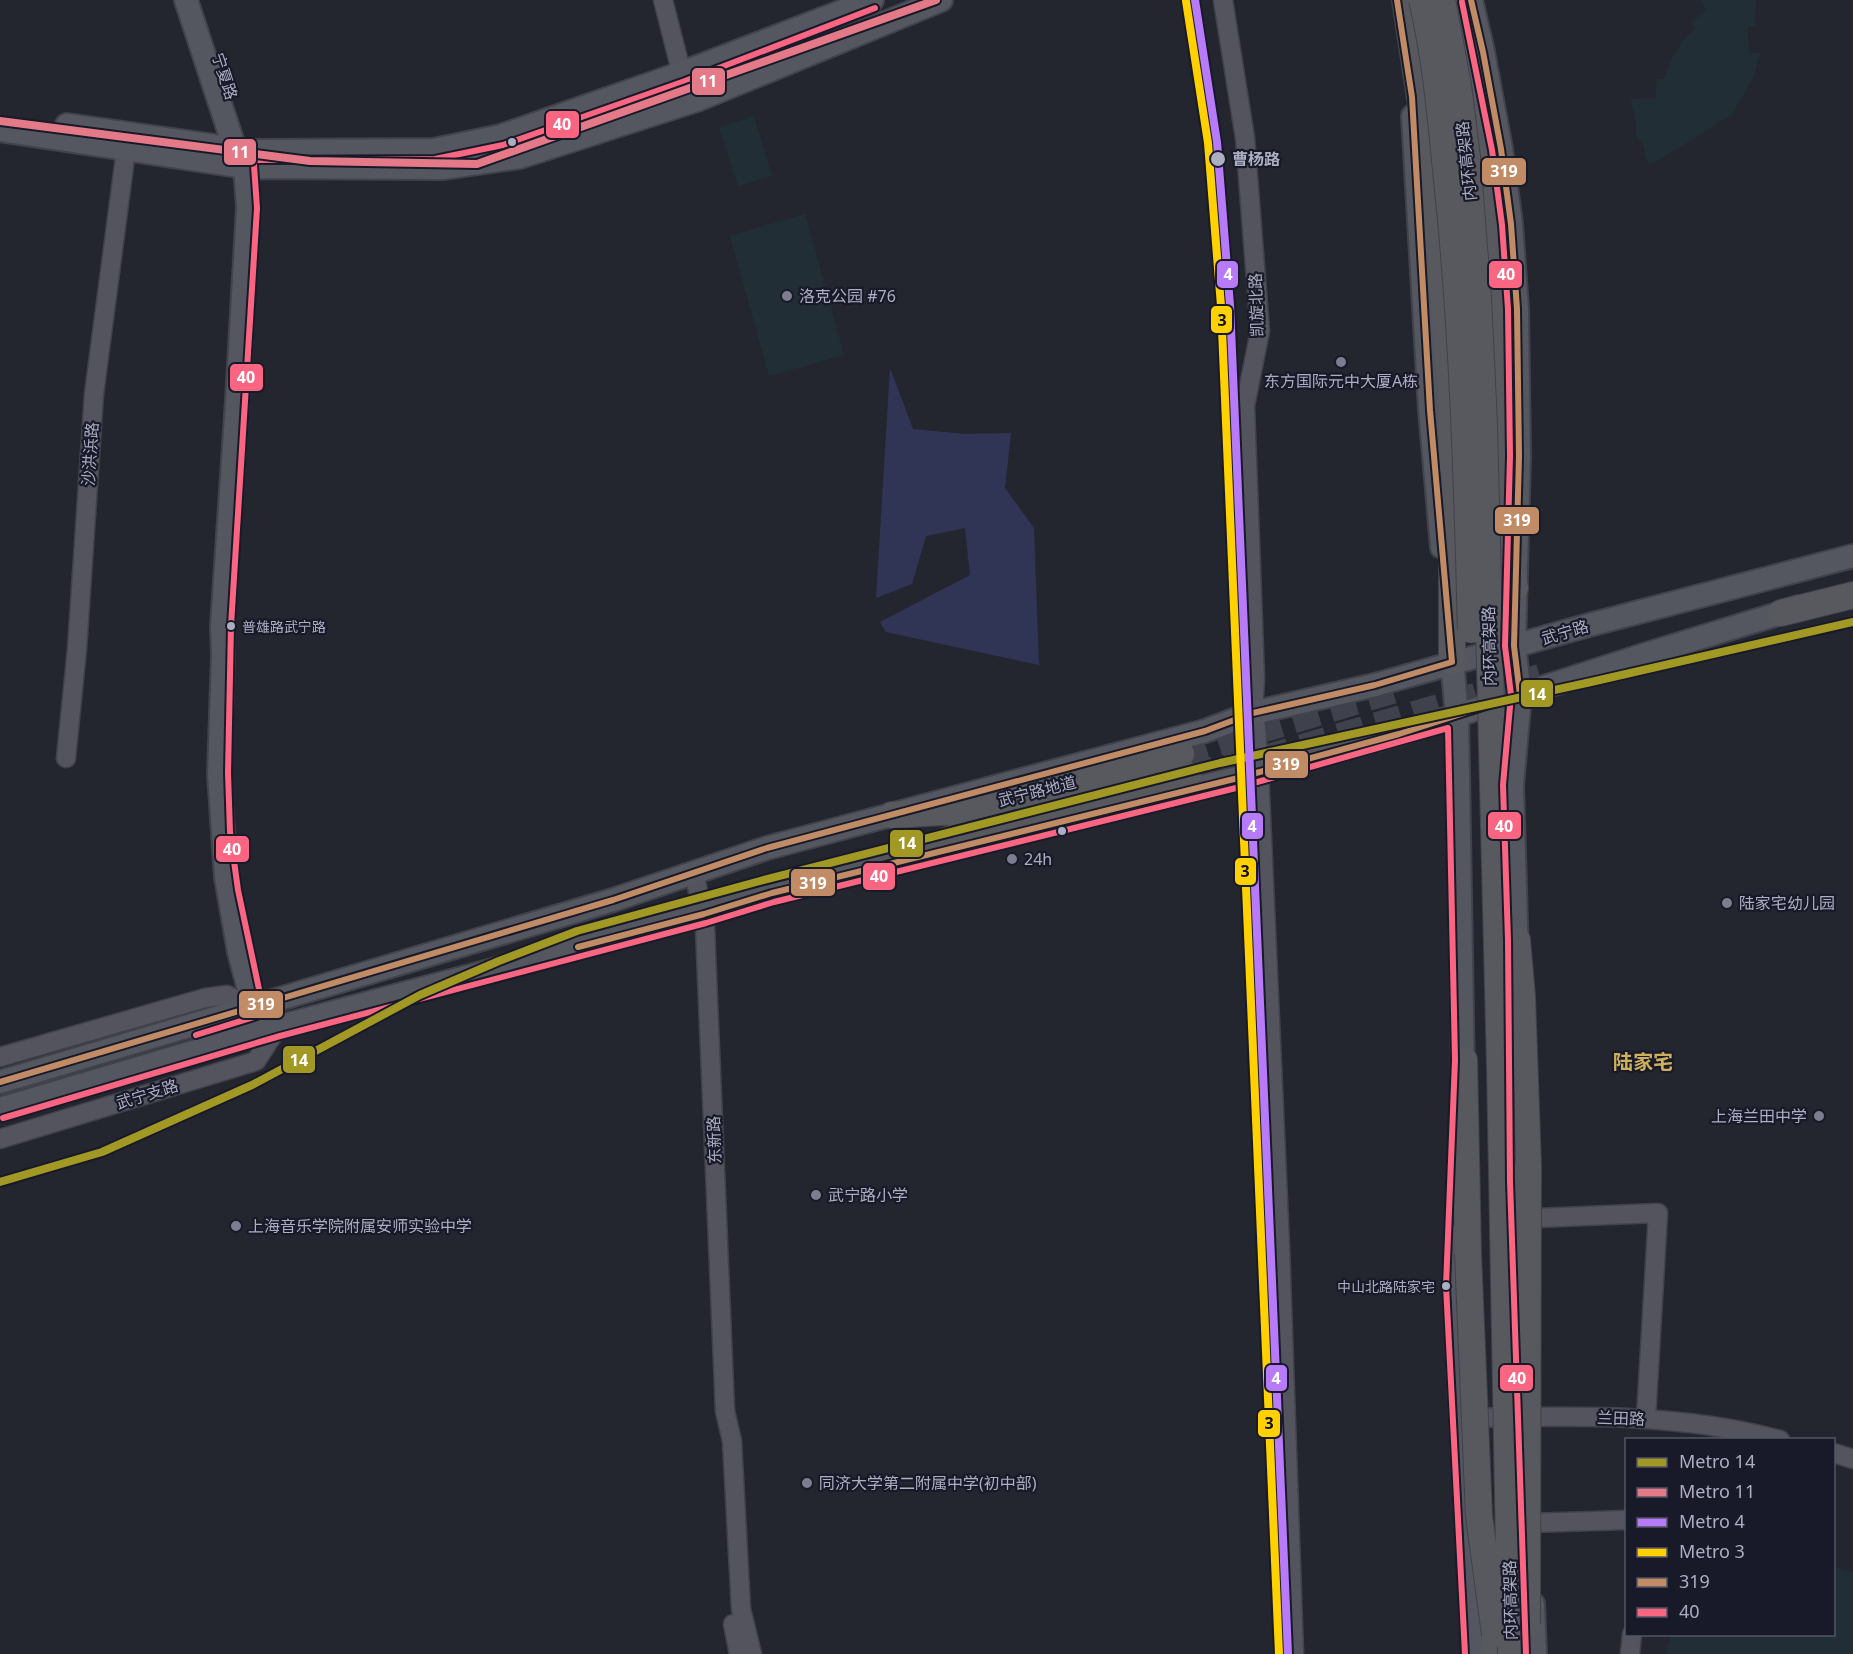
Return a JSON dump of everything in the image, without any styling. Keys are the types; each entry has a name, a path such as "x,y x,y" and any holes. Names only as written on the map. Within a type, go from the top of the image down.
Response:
{"highway":[{"path":"1405,0 1432,177 1452,402 1452,662"},
{"name":"内环高架路","path":"1422,0 1441,122 1452,232 1465,423 1495,1644"},
{"name":"内环高架路","path":"1442,0 1458,86 1467,157 1479,298 1499,1056 1511,1654"},
{"path":"1455,0 1479,116 1490,196 1505,533 1515,588"},
{"path":"1781,614 1853,595"},
{"name":"武宁路地道","path":"892,815 960,811 1184,765 965,832 907,859"},
{"path":"1517,940 1522,996 1528,1166 1527,1654"},
{"path":"1464,1060 1468,1254 1479,1516 1495,1644"}],"main road":[{"name":"宁夏路","path":"186,0 243,156"},
{"name":"宁夏路","path":"201,0 243,156"},
{"path":"0,116 243,156 434,150 501,136 682,73 872,0"},
{"path":"0,130 126,150 443,168 520,157 690,102 941,0"},
{"path":"1397,0 1412,98 1430,410 1457,716 1464,1060 1455,1286 1474,1654"},
{"path":"1471,0 1501,149 1511,224 1517,309 1519,456 1514,646 1520,694 1512,785 1517,940 1519,1181 1535,1654"},
{"path":"243,156 248,207 222,626 223,669 219,774 226,877 239,952 254,1008 278,1027"},
{"name":"武宁路","path":"0,1082 613,900 767,848 1205,731 1253,712 1375,685 1589,625 1853,556"},
{"path":"0,1109 278,1027 704,914 772,893 1259,771 1457,716 1520,694 1781,614 1853,585"}],"street":[{"path":"663,0 690,102"},
{"name":"凯旋北路","path":"1223,0 1245,138 1260,331 1245,406 1255,678 1253,712 1259,771 1280,1246 1294,1654"},
{"name":"沙洪浜路","path":"66,758 77,649 94,394 126,150"},
{"name":"东新路","path":"694,871 704,914 725,1411 732,1441 741,1609 752,1654"},
{"path":"0,1057 205,998 227,995 254,1008"},
{"name":"武宁支路","path":"0,1138 256,1061 278,1027"},
{"path":"1537,1218 1665,1212 1646,1418"},
{"name":"东新路","path":"725,1411 719,1430 729,1607 739,1654"},
{"name":"兰田路","path":"1461,1418 1646,1418 1706,1425 1770,1438"},
{"path":"1835,1454 1853,1459"},
{"path":"1531,1523 1625,1520"},
{"path":"1630,1654 1632,1636"}],"shaded area":[{"path":"1701,0 1756,0 1755,26 1748,27 1749,53 1760,53 1753,78 1731,115 1656,162 1648,164 1642,142 1636,137 1636,122 1630,99 1655,98 1657,79 1664,79 1676,51 1695,29 1691,23 1706,10"},
{"path":"754,116 772,176 738,186 719,127"},
{"name":"洛克公园 #76","path":"805,214 844,355 769,376 730,236"},
{"path":"1835,1567 1853,1573 1853,1654 1666,1654 1671,1636 1835,1636"}],"water":[{"path":"890,368 913,429 965,434 1011,433 1005,488 1034,528 1039,665 886,632 880,622 970,575 965,528 926,536 912,584 876,598"}],"tunnel":[{"path":"1188,775 1255,761 1540,677"},
{"path":"1181,754 1395,690"}],"metro line":[{"name":"11","path":"0,121 310,161 477,164 936,0"},
{"name":"4","path":"1195,0 1217,142 1230,305 1288,1654"},
{"name":"3","path":"1186,1 1208,143 1221,306 1279,1654"},
{"name":"14","path":"0,1182 102,1152 252,1085 420,995 577,931 760,881 1220,763 1853,622"}],"transit line":[{"name":"319","path":"0,1082 613,900 767,848 1205,731 1253,713 1375,685 1452,662 1430,410 1412,97 1397,0"},
{"name":"319","path":"1471,0 1501,149 1511,224 1517,309 1519,456 1514,646 1520,695"},
{"name":"40","path":"1462,2 1492,150 1502,225 1508,309 1510,456 1505,646 1511,695 1503,785 1508,940 1510,1181 1526,1654"},
{"name":"40","path":"234,158 250,160 435,159 503,145 685,81 875,8"},
{"name":"40","path":"196,1035 257,1016 263,1008 238,890 230,832 228,773 231,626 257,208 254,165 243,145"},
{"name":"319","path":"578,947 704,914 772,893 1234,779 1399,734 1520,695"},
{"name":"40","path":"3,1118 280,1036 706,923 774,902 1236,788 1448,728 1455,1060 1446,1286 1465,1654"}],"place":[{"name":"曹杨路","path":"1218,159"},
{"name":"洛克公园 #76","path":"787,296"},
{"name":"东方国际元中大厦A栋","path":"1341,362"},
{"name":"普雄路武宁路","path":"231,626"},
{"name":"24h","path":"1012,859"},
{"name":"陆家宅幼儿园","path":"1727,903"},
{"name":"上海兰田中学","path":"1819,1116"},
{"name":"武宁路小学","path":"816,1195"},
{"name":"上海音乐学院附属安师实验中学","path":"236,1226"},
{"name":"中山北路陆家宅","path":"1446,1286"},
{"name":"同济大学第二附属中学(初中部)","path":"807,1483"}],"district":[{"name":"陆家宅","path":"1643,1062"}]}
